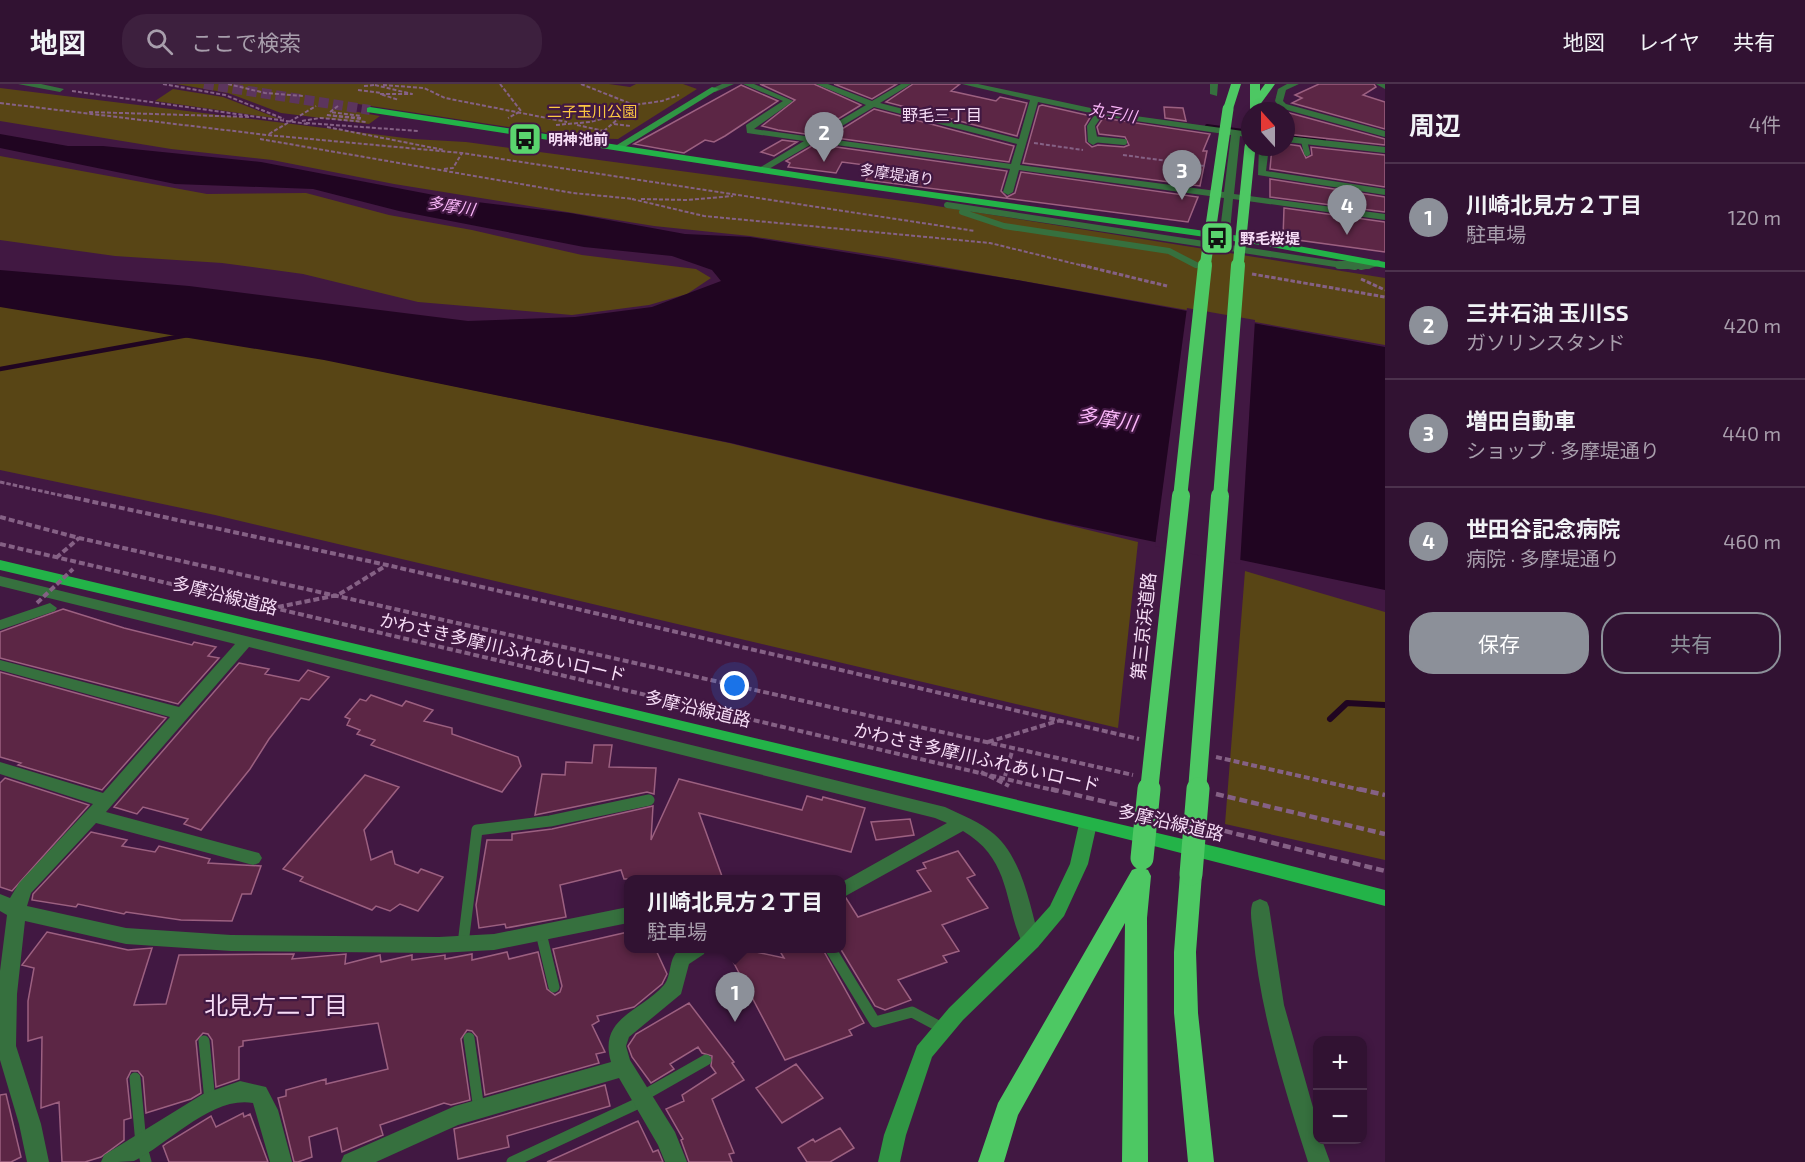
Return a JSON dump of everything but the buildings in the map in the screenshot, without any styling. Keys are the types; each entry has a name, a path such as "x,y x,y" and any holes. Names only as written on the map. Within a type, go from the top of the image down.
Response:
{"highway":[{"path":"1227,84 1229,103"},
{"path":"1229,103 1236,84"},
{"path":"1255,84 1255,102"},
{"path":"1259,102 1270,84"},
{"name":"第三京浜道路","path":"1135,1162 1136,918 1208,249 1229,103"},
{"path":"1201,1162 1186,1013 1185,952 1238,268 1249,156"},
{"path":"991,1162 1007,1111 1141,867"}],"main road":[{"name":"多摩堤通り","path":"369,115 617,148 1243,239 1381,264"},
{"name":"多摩沿線道路","path":"0,565 1221,855 1385,898"}],"street":[{"path":"22,84 60,89"},
{"path":"701,84 715,89"},
{"path":"617,148 715,89 730,84"},
{"path":"747,84 789,101 748,129 811,140 1385,217"},
{"path":"819,84 872,104 1021,142"},
{"path":"762,170 906,84"},
{"path":"966,84 1100,113 1241,134"},
{"path":"1214,84 1214,94"},
{"path":"1295,84 1282,89 1279,101 1283,106 1385,134"},
{"path":"1380,84 1385,86"},
{"path":"1008,192 1034,100"},
{"path":"1092,141 1091,126 1100,113"},
{"path":"1225,231 1236,133"},
{"path":"1295,140 1385,150"},
{"path":"1263,156 1261,173 1385,192"},
{"path":"0,581 638,736 939,812 963,823 995,846 1009,875 1031,941"},
{"path":"0,625 43,605"},
{"path":"8,907 18,900 25,888 106,801 245,642"},
{"path":"0,665 182,714"},
{"path":"0,768 106,801"},
{"path":"93,815 254,858"},
{"path":"846,889 963,823"},
{"path":"889,1162 895,1135 924,1052 942,1028 1031,941 1058,911 1079,864 1088,824"},
{"path":"8,907 126,936 231,943 463,944 541,933 624,916"},
{"path":"8,907 6,1046 30,1124 38,1162"},
{"path":"1260,907 1269,982 1281,1044 1319,1162"},
{"path":"676,1162 667,1139 623,1068 616,1046 621,1032 674,988 681,959 690,953"},
{"path":"352,1162 455,1116 623,1068"},
{"path":"112,1162 143,1153 210,1101 240,1091 259,1094 267,1110 281,1162"}],"lane":[{"path":"1092,141 1124,142"},
{"path":"1304,141 1306,153"},
{"path":"1196,265 1169,251 1004,226 947,205 1344,266 1360,267 1381,264"},
{"path":"43,605 64,597"},
{"path":"463,944 477,830 560,819 649,800"},
{"path":"541,933 554,987"},
{"path":"833,953 875,1022 912,1012 942,1028"},
{"path":"469,1038 479,1110"},
{"path":"204,1041 210,1101"},
{"path":"512,1162 642,1099 706,1060"},
{"path":"135,1078 143,1153"}],"path":[{"path":"163,84 225,96 290,121"},
{"path":"228,84 265,93 304,96"},
{"path":"364,86 415,84 438,92 445,98 520,111 604,131"},
{"path":"500,84 520,111"},
{"path":"581,84 634,105"},
{"path":"60,89 306,123 423,132"},
{"path":"602,146 604,131 634,105 662,101 688,91 715,89"},
{"path":"358,90 381,93"},
{"path":"0,103 267,135 462,153"},
{"path":"316,106 260,140 573,193 632,199 687,200 739,195"},
{"path":"338,106 330,112 369,115"},
{"path":"504,120 520,111"},
{"path":"67,112 267,118"},
{"path":"298,122 320,118 372,121 326,116 328,114 369,115"},
{"path":"570,123 590,122 621,114"},
{"path":"306,123 462,153 981,232"},
{"path":"437,170 453,168 462,153"},
{"path":"632,199 704,216 990,243 1167,286"},
{"path":"1252,274 1385,297"},
{"path":"0,482 387,566 1141,739"},
{"path":"0,517 79,538 1136,776"},
{"path":"56,558 79,538"},
{"name":"かわさき多摩川ふれあいロード","path":"0,544 1131,807"},
{"path":"274,608 338,595 387,566"},
{"path":"43,605 73,569"},
{"path":"987,742 1060,720"},
{"path":"1005,777 1013,748"},
{"path":"1209,755 1385,795"},
{"path":"1065,799 1068,792"},
{"path":"1214,793 1385,834"},
{"path":"1212,828 1385,872"}],"green space":[{"name":"二子玉川公園","path":"176,84 609,84 630,87 636,84 683,84 697,89 618,139 580,138 358,104 347,110 380,116 369,124 281,113 228,93"},
{"path":"0,88 413,139 466,142 918,203 1385,278 1385,345 887,257 750,236 654,226 394,184 272,160 171,149 0,121"},
{"path":"173,89 223,97 280,119 155,101"},
{"path":"0,156 207,194 306,193 389,215 472,230 582,255 696,269 711,278 687,294 649,305 572,315 418,302 303,274 222,263 115,256 0,240"},
{"path":"0,306 323,359 729,443 1138,542 1118,728 215,515 0,470"},
{"path":"1245,571 1385,612 1385,860 1225,824"}],"water":[{"name":"多摩川","path":"0,134 68,146 103,146 261,162 460,200 570,213 685,234 750,237 1017,280 1385,347 1385,590 1045,519 731,443 324,360 0,307 0,270 189,286 468,321 575,317 652,307 721,281 712,270 672,256 584,247 399,211 313,189 175,184 0,148"}],"pier":[{"path":"1187,308 1255,320 1240,564 1155,546"}],"waterway":[{"name":"丸子川","path":"1207,126 1241,131"},
{"name":"丸子川","path":"1295,137 1324,140"},
{"path":"0,369 188,335"},
{"path":"1330,719 1347,703 1385,705"}],"tunnel":[{"path":"204,84 370,110"}],"place":[{"name":"明神池前","path":"525,139"},
{"name":"三井石油 玉川SS","path":"824,162"},
{"name":"増田自動車","path":"1182,200"},
{"name":"世田谷記念病院","path":"1347,235"},
{"name":"野毛桜堤","path":"1217,238"},
{"name":"川崎北見方２丁目","path":"735,1022"}],"district":[{"name":"野毛三丁目","path":"942,114"},
{"name":"北見方二丁目","path":"276,1004"}]}
